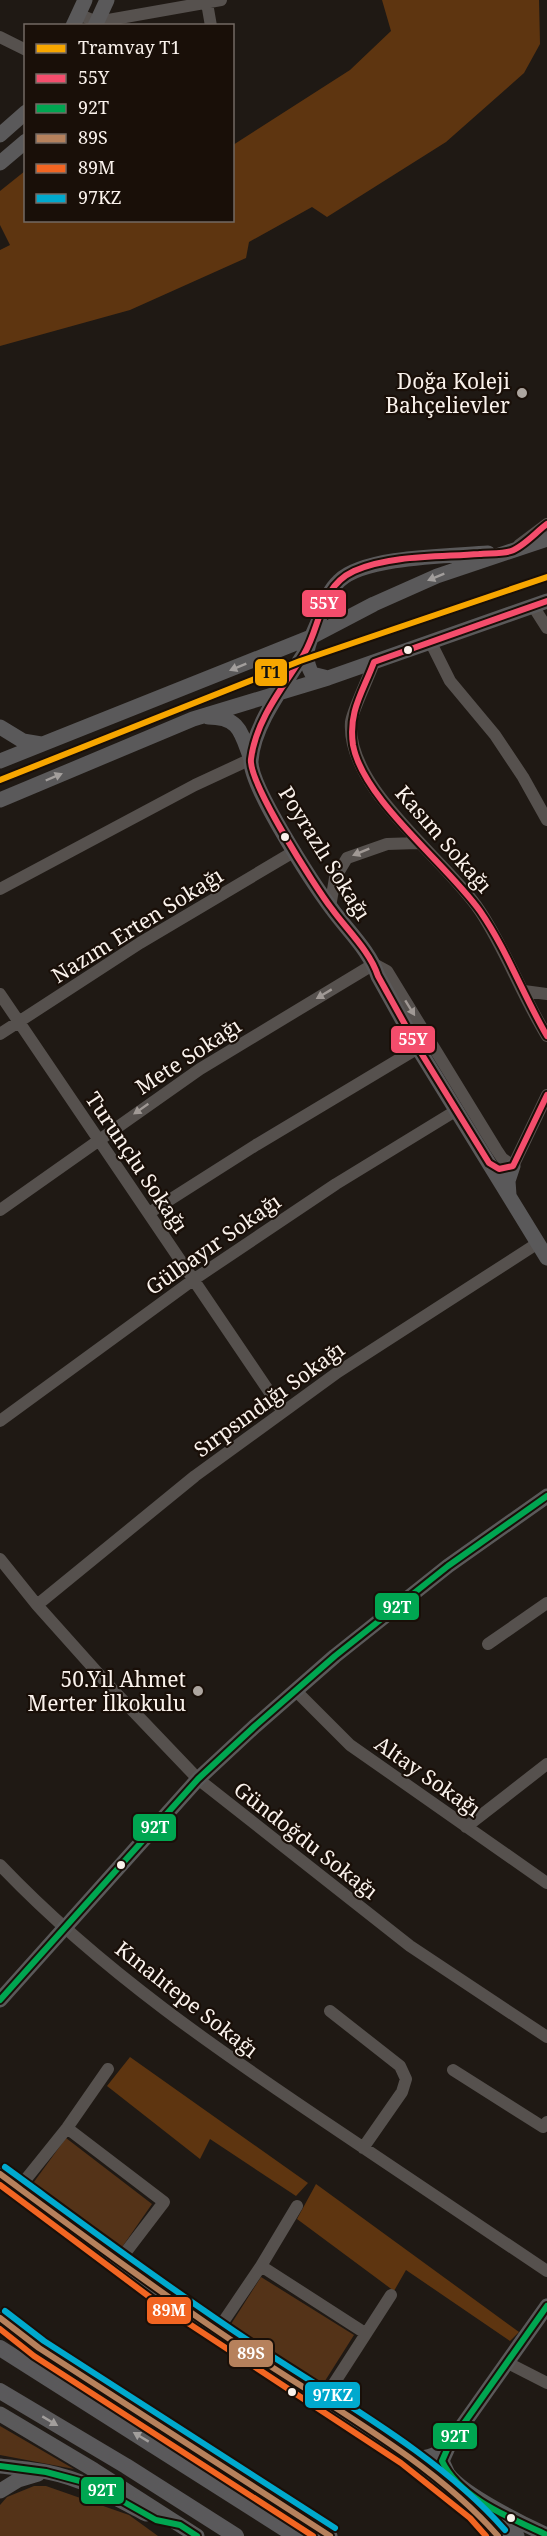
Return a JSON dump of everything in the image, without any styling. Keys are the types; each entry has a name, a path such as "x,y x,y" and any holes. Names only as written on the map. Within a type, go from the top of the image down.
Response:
{"highway":[{"path":"0,2348 296,2536"},
{"path":"0,2391 126,2466 236,2536"}],"main road":[{"path":"75,20 85,0"},
{"path":"96,24 107,0"},
{"path":"0,135 24,114"},
{"path":"0,163 24,143"},
{"path":"0,761 311,637 375,604 437,576 547,539"},
{"path":"251,759 258,735 276,694 305,652 330,591 339,580 354,571 386,562 512,551"},
{"path":"0,800 193,719 328,678 540,603"},
{"path":"305,652 312,674 328,678"},
{"name":"Poyrazlı Sokağı","path":"193,719 228,719 239,729 265,801 330,907 374,964 378,976 418,1048 547,1258"},
{"path":"0,727 23,741 44,744"},
{"path":"489,1163 499,1169 513,1166"},
{"path":"509,1195 508,1181 513,1166"},
{"path":"0,2000 198,1779 296,1691 448,1566 547,1496"},
{"path":"0,2174 164,2296 406,2456 476,2511 517,2536"},
{"path":"540,2534 489,2504 448,2473 442,2461 450,2443 547,2306"},
{"path":"0,2318 39,2348 330,2536"},
{"path":"0,2414 94,2470 197,2536"},
{"path":"406,2456 420,2459 431,2458 450,2443"},
{"path":"0,2466 46,2472 80,2481 108,2493 156,2520 180,2525"},
{"path":"0,2491 18,2480 46,2472"},
{"path":"476,2511 498,2536"}],"street":[{"path":"75,20 96,24 221,0"},
{"path":"207,3 211,24"},
{"path":"0,37 24,49"},
{"path":"512,551 547,524"},
{"path":"540,603 547,628"},
{"path":"431,643 450,681 495,735 523,777 547,820"},
{"name":"Kasım Sokağı","path":"374,662 351,720 352,743 368,777 403,827 459,881 481,912 547,1036"},
{"path":"0,889 195,785 251,759"},
{"path":"330,907 335,878 347,858 387,844 418,843"},
{"name":"Nazım Erten Sokağı","path":"0,1034 140,943 295,850"},
{"name":"Mete Sokağı","path":"0,1210 200,1069 374,964"},
{"name":"Poyrazlı Sokağı","path":"374,964 387,971 496,1149 502,1158 513,1166"},
{"path":"524,991 547,994"},
{"name":"Turunçlu Sokağı","path":"0,994 283,1412"},
{"path":"149,1213 256,1145 418,1048"},
{"path":"513,1166 547,1095"},
{"name":"Gülbayır Sokağı","path":"0,1421 193,1280 336,1184 456,1110"},
{"name":"Sırpsındığı Sokağı","path":"37,1605 195,1476 338,1372 538,1243"},
{"name":"Gündoğdu Sokağı","path":"0,1559 37,1605 148,1728 198,1779 410,1946 547,2037"},
{"path":"488,1644 547,1604"},
{"name":"Altay Sokağı","path":"296,1691 350,1745 547,1883"},
{"path":"466,1827 547,1764"},
{"name":"Kınalıtepe Sokağı","path":"0,1865 66,1928 132,1986 173,2017 251,2073 547,2271"},
{"path":"330,2011 400,2066 406,2079 402,2092 363,2148"},
{"path":"18,2189 67,2128 108,2069"},
{"path":"453,2070 543,2127 547,2122"},
{"path":"67,2128 164,2202 119,2261"},
{"path":"217,2331 261,2266 297,2206"},
{"path":"261,2266 365,2333"},
{"path":"322,2402 391,2295"},
{"path":"506,2362 547,2383"}],"shaded area":[{"path":"382,0 539,0 540,44 524,73 446,142 327,217 312,207 249,242 246,258 130,310 0,346 0,250 10,245 0,225 0,191 24,172 24,222 234,222 234,144 350,70 391,31"},
{"path":"130,2057 308,2183 296,2196 210,2139 200,2159 107,2086"},
{"path":"66,2138 152,2204 120,2250 31,2186"},
{"path":"316,2184 519,2332 510,2341 406,2270 394,2291 297,2219"},
{"path":"261,2277 354,2335 318,2392 226,2332"},
{"path":"0,2426 74,2469 0,2455"},
{"path":"34,2486 46,2486 129,2515 158,2536 0,2536 0,2505 7,2497"}],"tram line":[{"name":"T1","path":"0,780 300,661 547,577"}],"transit line":[{"name":"55Y","path":"547,524 516,549 507,552 399,559 368,566 342,578 327,597 310,643 265,717 254,744 251,759 260,789 298,858 338,917 370,958 418,1048 489,1163 499,1169 513,1166 547,1095"},
{"name":"55Y","path":"547,601 374,662 358,702 352,733 353,745 360,766 372,788 480,911 547,1036"},
{"name":"92T","path":"0,2000 198,1779 255,1726 335,1656 448,1566 547,1496"},
{"name":"97KZ","path":"5,2167 196,2305 421,2454 479,2503 505,2530"},
{"name":"89S","path":"0,2174 190,2312 414,2461 472,2509 498,2536"},
{"name":"89M","path":"0,2185 159,2304 401,2463 470,2518 486,2536"},
{"name":"92T","path":"547,2306 450,2443 442,2461 450,2474 474,2497 547,2535"},
{"name":"97KZ","path":"5,2311 44,2341 335,2528"},
{"name":"89S","path":"0,2318 39,2348 330,2536"},
{"name":"89M","path":"0,2329 34,2356 313,2536"},
{"name":"92T","path":"0,2466 46,2472 80,2481 108,2493 156,2520 180,2525 197,2536"}],"place":[{"name":"Doğa Koleji Bahçelievler","path":"522,393"},
{"name":"50.Yıl Ahmet Merter İlkokulu","path":"198,1691"}]}
